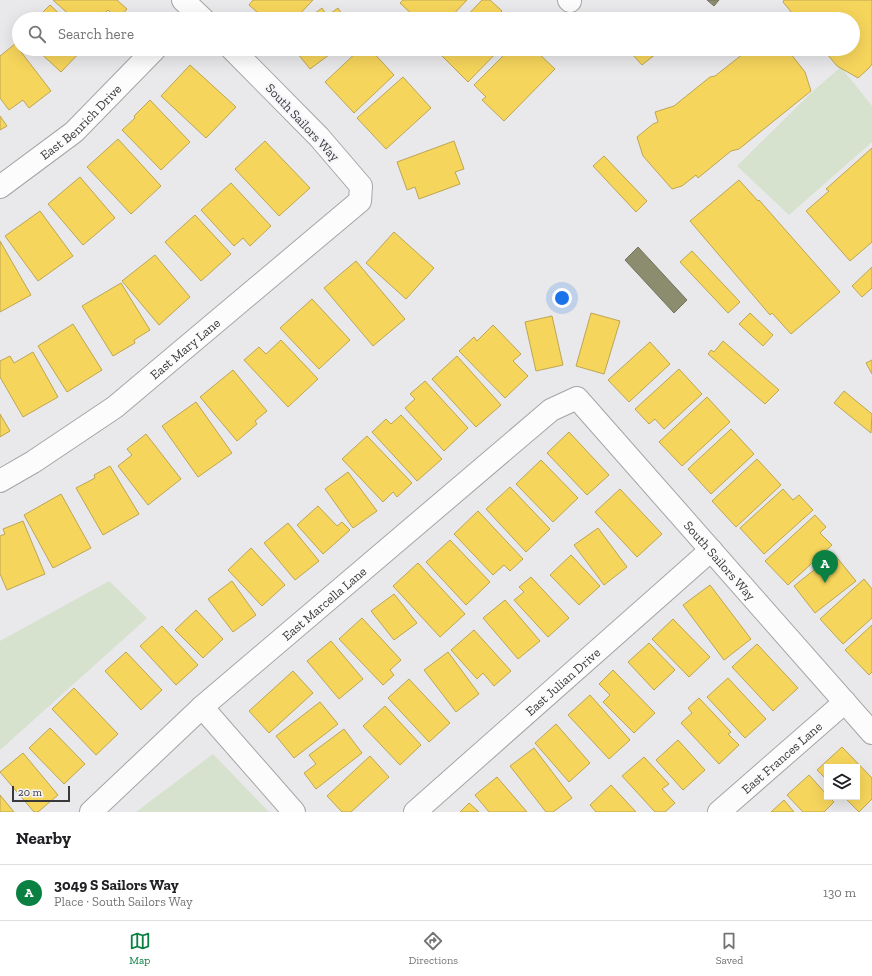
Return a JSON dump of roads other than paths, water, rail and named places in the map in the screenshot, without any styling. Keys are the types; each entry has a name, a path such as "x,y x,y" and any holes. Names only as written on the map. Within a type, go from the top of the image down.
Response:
{"street":[{"name":"East Benrich Drive","path":"0,187 74,132 148,56"},
{"name":"South Sailors Way","path":"239,56 319,137 361,186 360,201"},
{"name":"East Mary Lane","path":"0,482 33,462 115,407 360,201"},
{"name":"South Sailors Way","path":"565,403 577,398 872,733"},
{"name":"East Marcella Lane","path":"91,812 202,707 551,410 565,403"},
{"name":"East Julian Drive","path":"415,812 711,550"},
{"name":"East Frances Lane","path":"719,812 844,702"},
{"path":"202,707 294,812"}],"place":[{"name":"3049 S Sailors Way","path":"825,583"}]}
